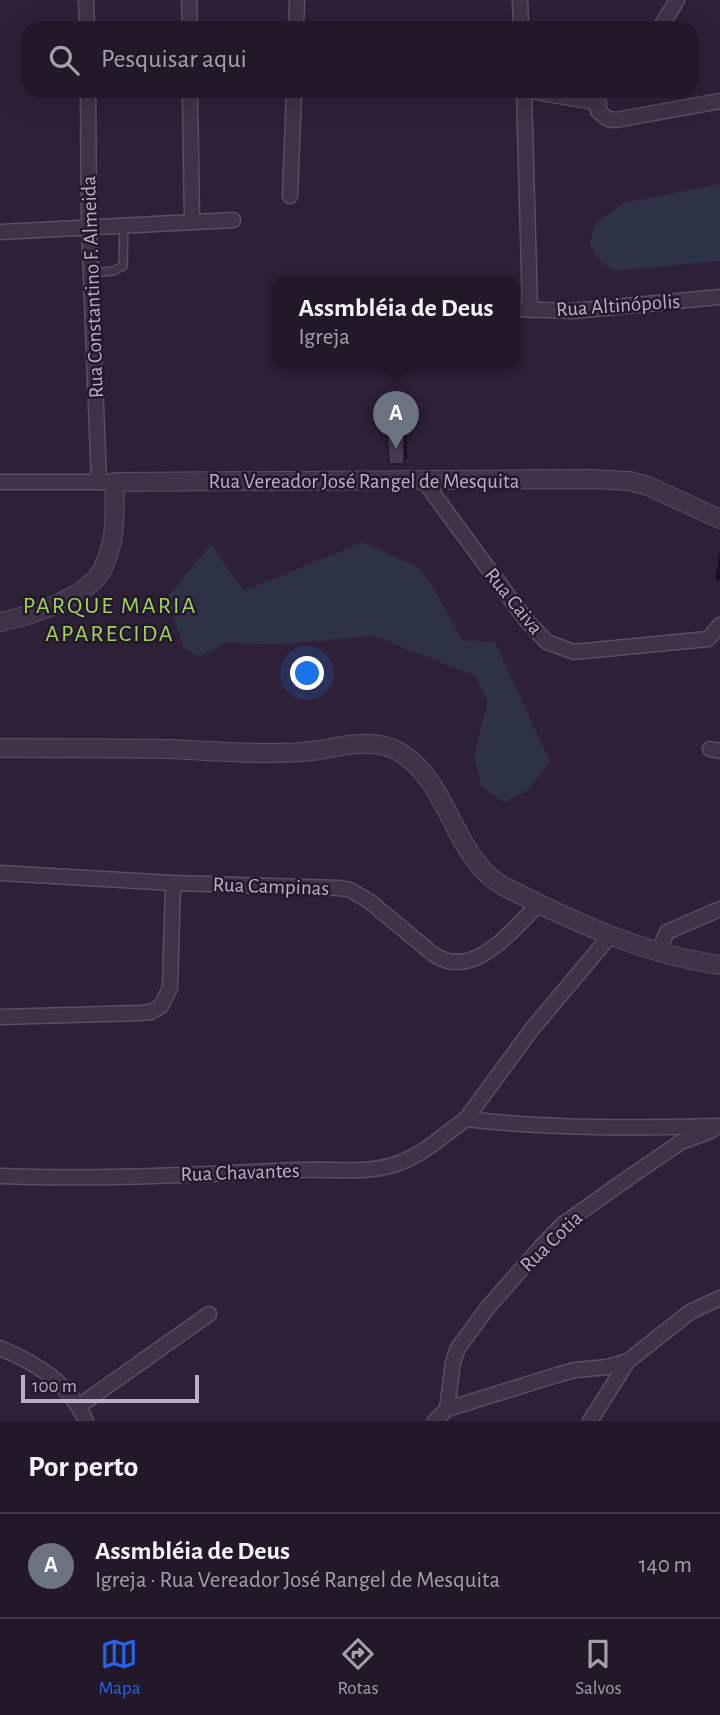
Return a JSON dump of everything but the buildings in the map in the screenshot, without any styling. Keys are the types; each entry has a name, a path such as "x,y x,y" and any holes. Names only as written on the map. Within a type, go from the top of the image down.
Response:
{"street":[{"path":"86,0 87,21"},
{"path":"189,0 190,21"},
{"path":"296,21 297,0"},
{"path":"520,0 521,21"},
{"path":"664,21 677,0"},
{"name":"Rua Constantino F. Almeida","path":"88,98 91,273 107,482"},
{"path":"190,98 192,221"},
{"path":"290,196 294,98"},
{"path":"522,309 524,98"},
{"path":"604,98 598,111 602,116 616,120 720,101"},
{"path":"0,232 233,220"},
{"name":"Rua Altinópolis","path":"522,309 573,311 720,297"},
{"name":"Rua Vereador José Rangel de Mesquita","path":"0,482 592,479 629,481 648,486 720,519"},
{"name":"Rua Caiva","path":"424,481 526,620 547,642 556,647 574,652 686,642 708,639 720,625"},
{"path":"0,622 20,618 61,602 87,586 100,573 112,539 107,482"},
{"path":"0,748 302,752 366,743 399,751 415,763 433,787 475,859 486,873 503,886 610,936 684,960 720,965"},
{"name":"Rua Campinas","path":"0,873 350,890 369,901 443,961 452,963 462,963 482,955 539,904"},
{"path":"0,1017 140,1013 151,1012 160,1006 170,988 173,883"},
{"path":"658,953 667,932 720,909"},
{"name":"Rua Chavantes","path":"0,1176 113,1177 373,1170 401,1163 466,1119 532,1029 610,936"},
{"path":"466,1119 604,1128 720,1127"},
{"name":"Rua Cotia","path":"447,1409 453,1362 458,1348 489,1306 540,1248 584,1208 681,1142 720,1127"},
{"path":"590,1421 628,1361 690,1312 720,1298"},
{"path":"79,1406 209,1314"},
{"path":"0,1348 46,1371 79,1406 86,1421"},
{"path":"435,1421 447,1409 575,1370 608,1367 628,1361"}],"lane":[{"path":"91,273 113,271 123,265 124,225"}],"shaded area":[{"path":"720,184 720,261 614,271 602,263 589,244 596,223 623,203"},
{"path":"363,542 419,568 435,590 462,640 495,642 550,761 528,790 504,803 481,786 474,753 488,702 475,676 374,636 272,645 229,642 198,657 183,647 167,598 211,544 244,591"}],"place":[{"name":"Assmbléia de Deus","path":"396,449"}],"district":[{"name":"PARQUE MARIA APARECIDA","path":"110,619"}]}
